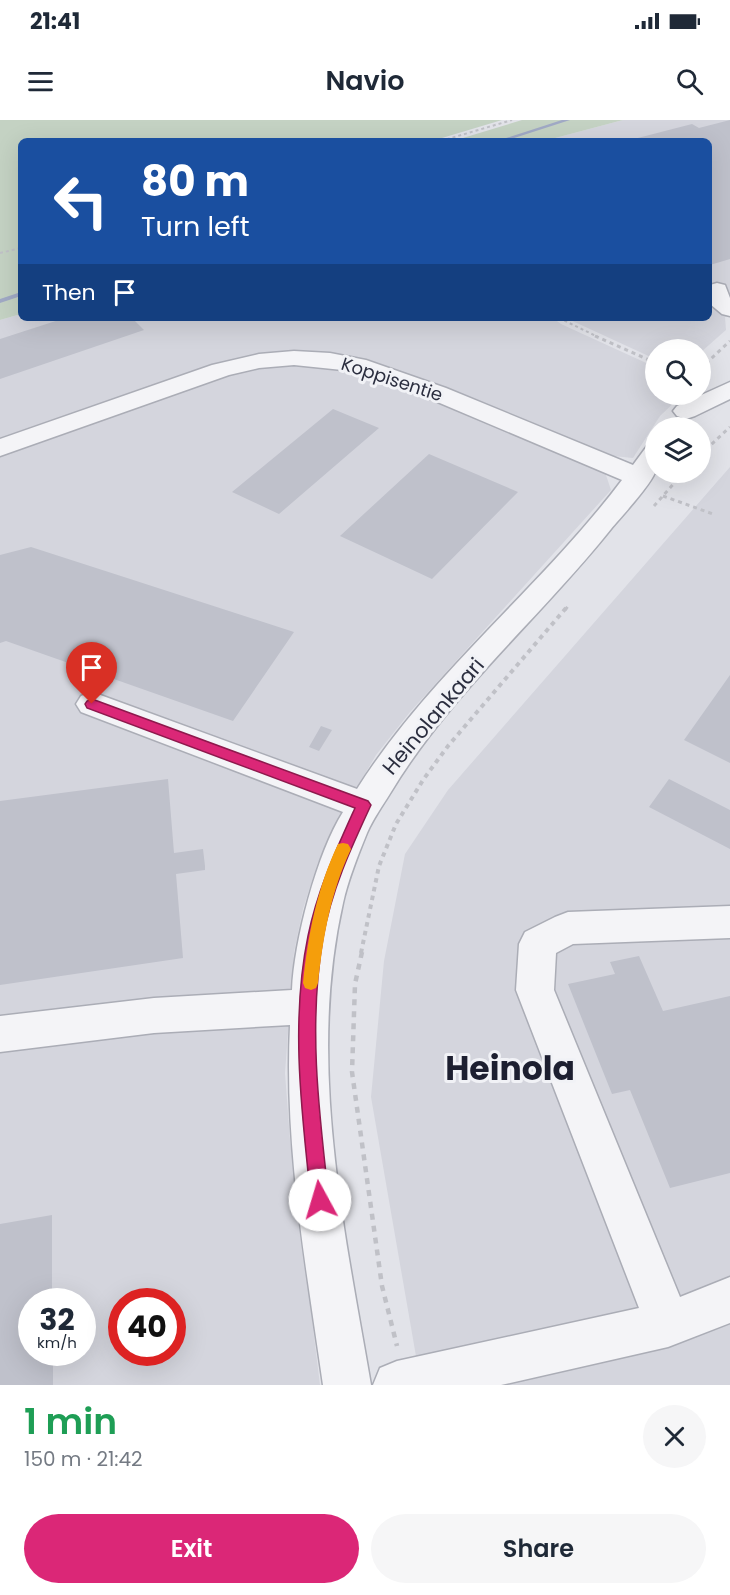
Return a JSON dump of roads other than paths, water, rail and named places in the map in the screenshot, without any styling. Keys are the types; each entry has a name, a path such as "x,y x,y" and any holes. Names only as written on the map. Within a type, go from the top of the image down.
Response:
{"street":[{"path":"726,289 718,300 730,309"},
{"name":"Koppisentie","path":"0,448 221,370 294,358 330,360 399,378 645,472"},
{"path":"690,407 719,372 730,364"},
{"path":"690,407 730,389"},
{"name":"Heinolankaari","path":"346,1385 322,1222 309,1101 308,1007 315,937 334,868 363,805 393,758 445,696 540,592 645,482"},
{"path":"92,704 363,805"},
{"path":"668,1324 535,990 538,944 568,928 730,922"},
{"path":"0,1034 164,1013 232,1008 308,1007"},
{"path":"401,1384 668,1324 730,1300"}],"waterway":[{"path":"510,138 567,120"},
{"path":"0,301 18,295"}],"district":[{"name":"Heinola","path":"510,1068"}]}
